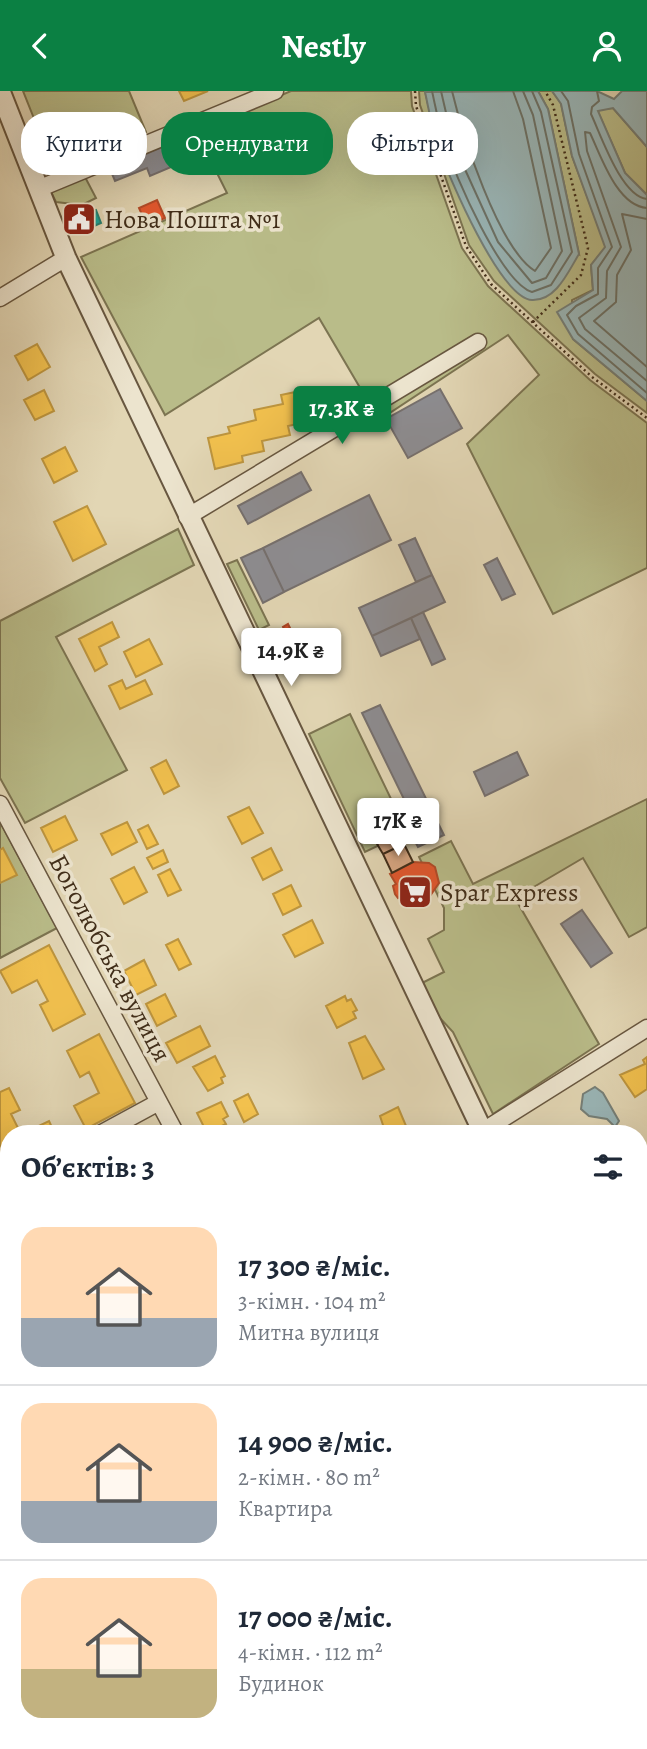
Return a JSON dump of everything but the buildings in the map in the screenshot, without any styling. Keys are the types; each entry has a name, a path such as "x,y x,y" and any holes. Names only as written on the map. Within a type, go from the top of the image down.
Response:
{"street":[{"path":"0,91 65,258 479,1125"},
{"path":"38,189 275,91"},
{"path":"0,298 65,258"},
{"path":"187,517 478,342"},
{"name":"Боголюбська вулиця","path":"0,804 172,1125"},
{"path":"495,1125 647,1028"},
{"path":"117,1125 159,1102"}],"path":[{"path":"415,91 416,106 466,246 491,284 592,377 647,418"},
{"path":"533,322 581,275 588,248 553,105 544,91"}],"green space":[{"path":"23,91 129,91 138,112 31,112"},
{"path":"291,91 411,91 414,112 347,112 347,175 436,175 462,248 488,286 590,380 647,423 647,568 553,614 467,444 539,375 508,335 379,420 319,318 165,415 81,257 227,193 218,175 333,175 333,112 241,112"},
{"path":"419,91 425,91 430,112 422,112"},
{"path":"538,91 552,91 561,103 572,156 606,247 591,265 593,290 572,300 573,339 647,401 647,413 595,374 494,281 469,245 444,175 474,175 579,254 548,109"},
{"path":"613,108 647,147 647,195 625,173 597,110"},
{"path":"85,177 96,198 82,205 56,202 51,192"},
{"path":"178,529 194,565 56,637 127,770 25,823 0,778 0,621"},
{"path":"237,560 269,625 259,630 227,564"},
{"path":"350,714 407,832 365,852 309,734"},
{"path":"647,799 647,927 629,937 583,858 515,898 599,1044 493,1114 453,1032 439,1017 422,983 444,972 428,939 444,930 444,908 419,857 451,841 473,884"},
{"path":"0,822 57,928 0,958"}],"water":[{"path":"538,91 548,109 579,254 566,277 548,296 532,300 519,294 505,279 477,234 449,175 478,175 478,112 430,112 425,92"},
{"path":"552,91 597,91 614,99 622,91 647,91 647,147 613,108 598,111 625,173 647,195 647,401 573,339 557,312 593,290 591,265 605,247 572,156 561,104"},
{"path":"595,1087 603,1093 619,1121 616,1125 607,1119 589,1116 581,1109 583,1094"}],"place":[{"name":"Нова Пошта №1","path":"79,219"},
{"name":"Spar Express","path":"415,892"}]}
